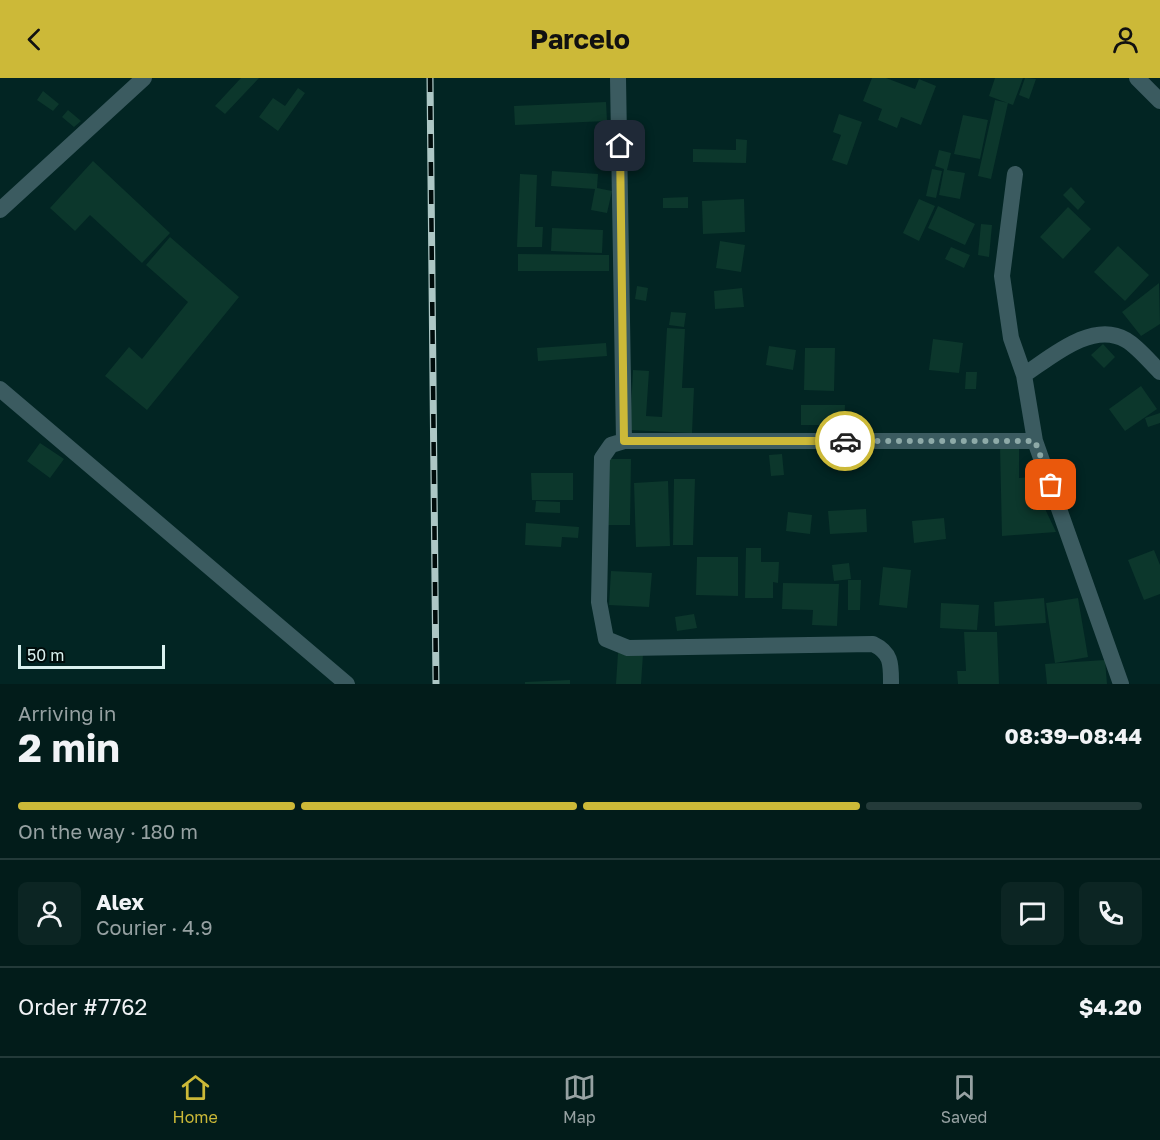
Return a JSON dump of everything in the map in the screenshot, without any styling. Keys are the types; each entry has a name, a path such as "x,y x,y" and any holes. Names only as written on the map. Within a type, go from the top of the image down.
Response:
{"street":[{"path":"0,210 144,78"},
{"path":"618,78 624,441"},
{"path":"1137,78 1160,101"},
{"path":"1015,174 1002,276 1011,338 1024,375 1035,441 1121,684"},
{"path":"1024,375 1080,338 1102,335 1125,339 1160,372"},
{"path":"0,389 347,684"},
{"path":"891,684 891,662 884,650 873,644 628,648 606,639 599,602 602,458 611,445 624,441 1035,441"}],"building":[{"path":"241,78 259,78 225,114 215,106"},
{"path":"872,78 886,78 915,89 919,79 936,86 921,125 901,117 897,128 878,120 882,109 863,101"},
{"path":"995,78 1023,78 1013,105 989,96"},
{"path":"1025,78 1036,79 1029,99 1019,95"},
{"path":"298,88 305,93 278,131 259,117 273,98 285,106"},
{"path":"43,91 59,104 53,111 37,100"},
{"path":"995,100 1008,103 991,179 978,176"},
{"path":"606,102 607,121 515,125 514,106"},
{"path":"68,110 81,121 74,127 62,117"},
{"path":"839,114 862,122 847,165 832,160 841,135 833,132"},
{"path":"963,115 988,120 980,159 954,154"},
{"path":"736,139 747,140 746,163 693,162 693,149 736,150"},
{"path":"939,150 951,153 947,170 965,173 960,199 939,195 944,169 935,166"},
{"path":"93,161 170,233 142,263 90,215 75,231 50,208"},
{"path":"932,169 942,171 936,198 926,196"},
{"path":"552,171 598,174 597,188 612,191 607,213 591,210 595,189 551,186"},
{"path":"520,174 537,175 535,227 543,227 542,247 517,247"},
{"path":"1071,187 1085,202 1078,210 1063,195"},
{"path":"688,197 688,208 663,208 663,198"},
{"path":"744,199 745,232 703,234 702,201"},
{"path":"919,199 935,206 919,241 903,233"},
{"path":"938,206 975,224 965,245 928,228"},
{"path":"1068,207 1091,229 1063,259 1040,237"},
{"path":"981,224 992,225 989,257 978,255"},
{"path":"552,228 603,230 602,253 551,251"},
{"path":"170,237 239,297 147,410 105,376 129,347 142,359 188,302 146,265"},
{"path":"720,241 745,245 741,272 716,268"},
{"path":"1118,246 1149,275 1125,301 1094,272"},
{"path":"951,247 970,255 964,268 945,259"},
{"path":"518,254 609,255 609,271 518,271"},
{"path":"1159,283 1160,324 1141,336 1122,312"},
{"path":"637,286 648,288 646,301 635,299"},
{"path":"742,288 744,307 715,309 714,291"},
{"path":"671,312 686,313 684,327 669,325"},
{"path":"667,328 685,329 682,388 694,388 692,433 630,430 633,370 649,371 646,416 662,417"},
{"path":"933,339 963,343 959,373 929,370"},
{"path":"606,343 607,356 538,361 537,348"},
{"path":"1103,344 1115,357 1104,368 1091,355"},
{"path":"769,346 796,350 793,370 766,365"},
{"path":"805,348 835,348 834,391 804,390"},
{"path":"966,372 977,372 976,389 965,389"},
{"path":"1141,386 1157,409 1125,431 1109,409"},
{"path":"801,405 845,405 844,425 801,425"},
{"path":"1160,413 1160,423 1148,427 1145,418"},
{"path":"40,443 64,459 50,478 27,461"},
{"path":"1019,445 1019,478 1030,477 1056,532 1002,536 1000,446"},
{"path":"782,454 784,475 771,476 769,455"},
{"path":"609,459 631,459 630,525 608,525"},
{"path":"531,473 573,473 573,500 532,500"},
{"path":"674,479 695,479 693,545 673,545"},
{"path":"668,481 670,546 636,547 634,483"},
{"path":"536,501 560,502 560,513 535,512"},
{"path":"866,509 867,532 830,534 828,511"},
{"path":"788,512 812,515 810,534 786,531"},
{"path":"944,518 946,539 914,543 912,521"},
{"path":"526,523 579,527 578,538 562,537 561,547 525,545"},
{"path":"746,548 761,548 761,562 779,562 778,583 773,582 773,598 745,598"},
{"path":"1154,550 1160,565 1160,594 1144,600 1128,560"},
{"path":"697,557 738,557 738,596 696,595"},
{"path":"849,563 851,579 834,581 832,565"},
{"path":"883,567 911,570 907,608 879,605"},
{"path":"611,571 652,573 649,607 609,605"},
{"path":"848,580 861,580 860,610 848,610"},
{"path":"783,583 839,584 837,626 812,625 813,610 782,609"},
{"path":"1044,598 1046,623 995,626 994,602"},
{"path":"1078,598 1088,657 1055,663 1046,603"},
{"path":"941,603 979,605 977,630 940,628"},
{"path":"694,614 697,628 677,631 675,617"},
{"path":"964,632 997,632 999,684 958,684 957,671 966,671"},
{"path":"618,653 643,654 641,684 616,684"},
{"path":"1105,660 1107,684 1047,684 1045,664"},
{"path":"570,680 570,684 525,684 525,682"}],"railway":[{"path":"430,78 436,684"}],"way so far":[{"path":"845,441 1035,441 1051,485"}],"route":[{"path":"620,146 624,441 845,441"}]}
